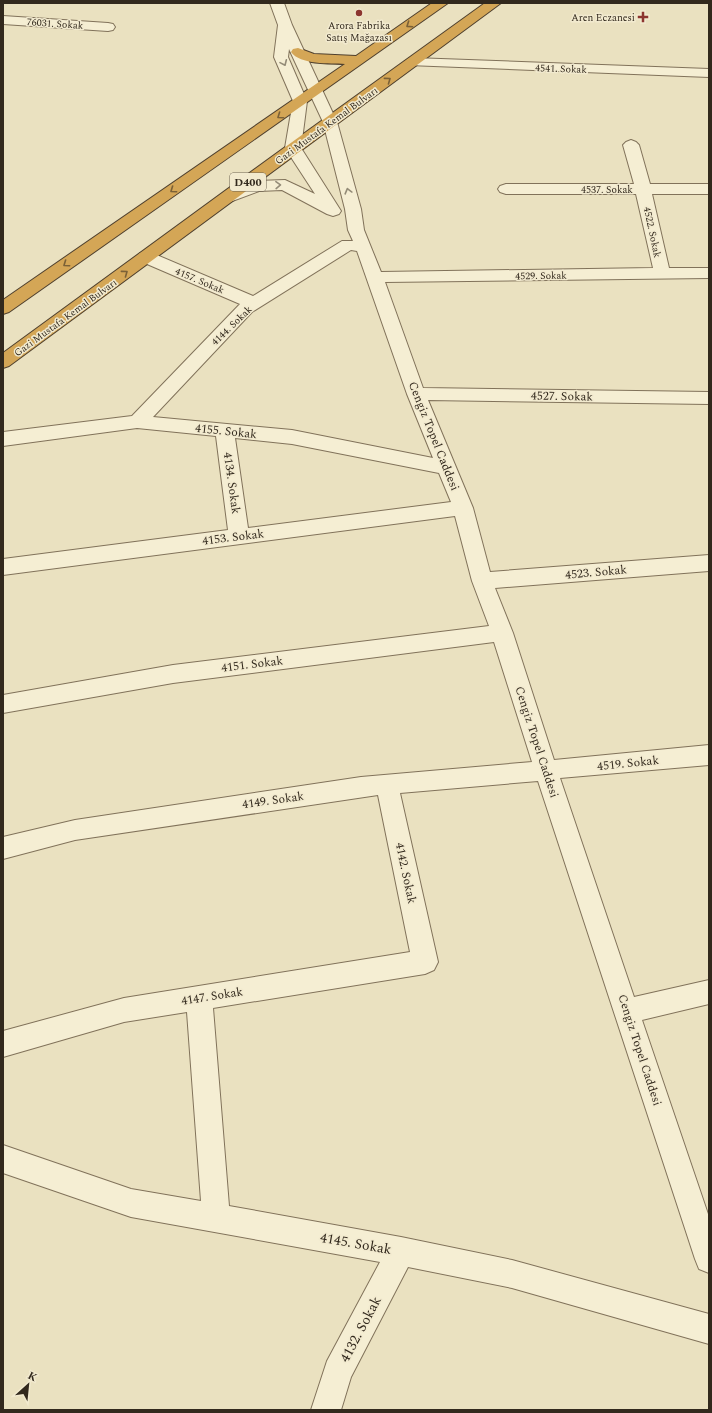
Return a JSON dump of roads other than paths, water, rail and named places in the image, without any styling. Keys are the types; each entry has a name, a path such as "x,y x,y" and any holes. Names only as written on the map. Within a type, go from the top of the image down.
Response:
{"highway":[{"path":"3,308 441,3"},
{"name":"Gazi Mustafa Kemal Bulvarı","path":"3,362 293,148 494,3"},
{"path":"298,52 312,58 358,60"}],"street":[{"name":"Cengiz Topel Caddesi","path":"277,3 285,25 330,122 360,238 416,394 463,508 482,581 502,633 546,771 626,1011 701,1210 709,1258"},
{"name":"76031. Sokak","path":"11,16 108,27"},
{"name":"Cengiz Topel Caddesi","path":"285,25 281,57 300,101"},
{"name":"4541. Sokak","path":"413,62 709,73"},
{"path":"300,101 293,148 333,211 360,238"},
{"name":"4522. Sokak","path":"631,145 643,188 662,273"},
{"path":"227,198 257,186 285,185 308,196 333,211"},
{"name":"4537. Sokak","path":"506,189 709,188"},
{"name":"4144. Sokak","path":"137,422 246,308 360,238"},
{"name":"4157. Sokak","path":"146,257 254,303"},
{"name":"4529. Sokak","path":"374,277 709,273"},
{"name":"4527. Sokak","path":"416,394 709,398"},
{"name":"4155. Sokak","path":"3,439 137,422 292,437 447,468"},
{"name":"4134. Sokak","path":"225,431 239,536"},
{"name":"4153. Sokak","path":"3,567 463,508"},
{"name":"4523. Sokak","path":"482,581 709,563"},
{"name":"4151. Sokak","path":"3,704 172,674 502,633"},
{"name":"4519. Sokak","path":"546,771 709,755"},
{"name":"4149. Sokak","path":"3,848 75,830 353,788 546,771"},
{"name":"4142. Sokak","path":"387,785 424,962"},
{"name":"4147. Sokak","path":"3,1044 124,1010 424,962"},
{"path":"626,1011 709,992"},
{"path":"199,998 216,1218"},
{"name":"4145. Sokak","path":"3,1159 132,1203 401,1251 512,1274 709,1329"},
{"name":"4132. Sokak","path":"326,1410 338,1372 401,1251"}],"place":[{"name":"Arora Fabrika Satış Mağazası","path":"359,13"},
{"name":"Aren Eczanesi","path":"643,17"}]}
